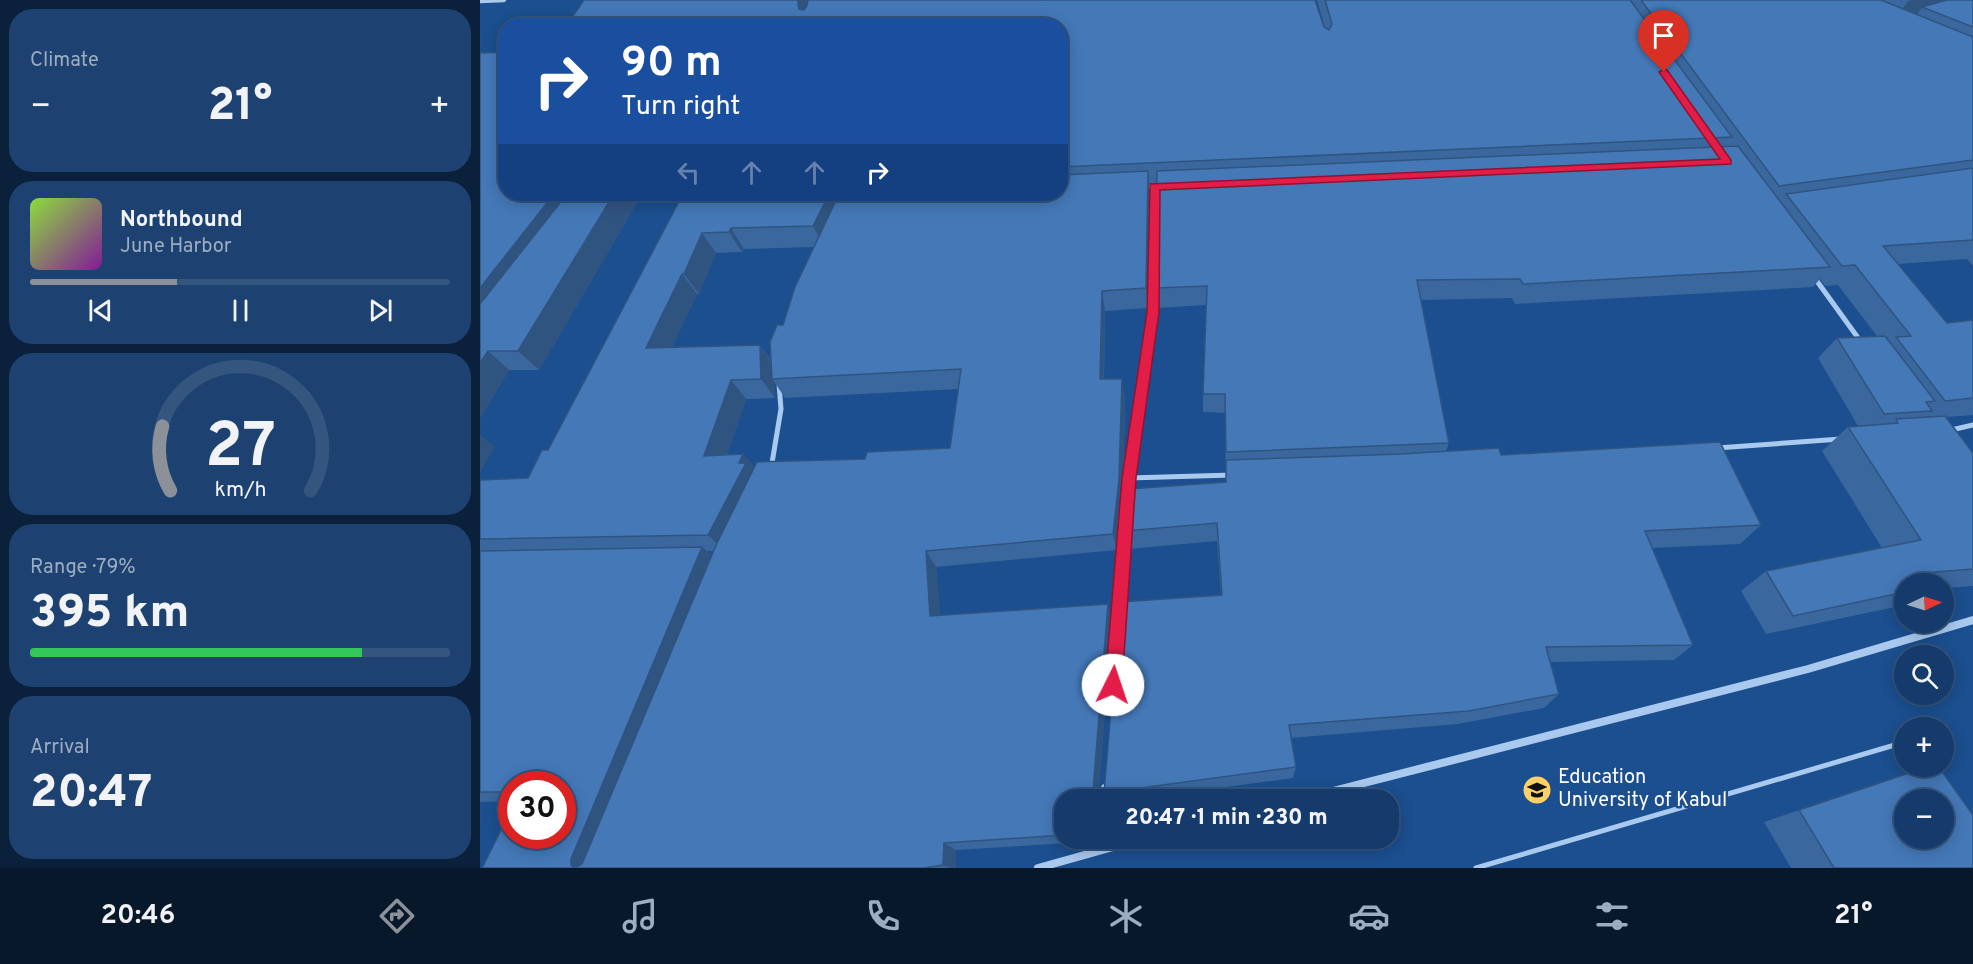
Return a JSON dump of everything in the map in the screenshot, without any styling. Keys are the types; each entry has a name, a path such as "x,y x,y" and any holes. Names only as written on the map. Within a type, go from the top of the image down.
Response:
{"street":[{"path":"480,1 504,0"},
{"path":"1131,188 1166,186"},
{"path":"1118,621 1129,478 1153,312 1154,187"},
{"path":"1807,267 1868,351"},
{"path":"771,472 781,409 779,380"},
{"path":"1940,432 1973,425"},
{"path":"1712,448 1853,439"},
{"path":"1129,478 1244,474"},
{"path":"1341,789 1808,669 1973,620"},
{"path":"1105,789 1106,776"},
{"path":"1038,868 1105,849"}],"lane":[{"path":"1476,868 1894,745"}],"building":[{"path":"584,0 798,0 799,9 804,10 808,0 1315,0 1324,27 1329,30 1332,24 1325,0 1630,0 1732,137 1068,167 1068,18 572,18"},
{"path":"1641,0 1881,0 1973,37 1973,160 1779,186"},
{"path":"1947,0 1973,0 1973,27 1922,7"},
{"path":"498,52 498,201 548,201 480,288 480,53"},
{"path":"1738,146 1830,267 1523,284 1520,279 1417,280 1449,443 1226,452 1225,394 1203,394 1207,286 1156,288 1157,171"},
{"path":"1973,168 1973,240 1883,246 1947,323 1973,320 1973,398 1945,401 1896,337 1911,336 1855,265 1842,266 1786,194"},
{"path":"1148,171 1146,288 1102,291 1100,379 1122,379 1119,479 1113,534 926,551 930,616 1108,604 1093,789 1054,789 1054,836 944,843 943,865 924,868 574,868 582,864 717,543 757,462 865,459 867,452 950,448 961,369 772,379 770,342 777,325 783,325 795,287 836,201 1068,201 1068,175"},
{"path":"561,201 610,201 518,351 488,351 480,363 480,304"},
{"path":"679,201 826,201 813,226 731,228 729,232 702,233 646,348 760,345 761,379 731,380 704,456 743,454 739,463 746,463 708,535 480,539 480,480 528,478 542,450 548,450"},
{"path":"1885,336 1935,401 1926,402 1932,411 1884,414 1837,338"},
{"path":"1945,416 1973,453 1973,569 1894,573 1894,594 1793,616 1766,571 1921,540 1848,427 1898,423 1896,419"},
{"path":"1720,442 1761,525 1645,531 1693,645 1546,647 1559,694 1469,711 1289,725 1296,767 1134,789 1104,789 1120,602 1222,595 1217,523 1125,531 1129,489 1226,482 1226,460 1499,448 1501,455"},
{"path":"702,547 576,847 576,771 498,771 498,792 480,792 480,551"},
{"path":"1897,777 1946,777 1973,815 1973,868 1834,868 1799,810"},
{"path":"498,836 498,849 575,849 571,865 574,868 482,868"}],"place":[{"name":"Education University of Kabul","path":"1537,790"}],"route":[{"path":"1113,685 1129,478 1153,312 1154,187 1727,162 1664,72"}]}
